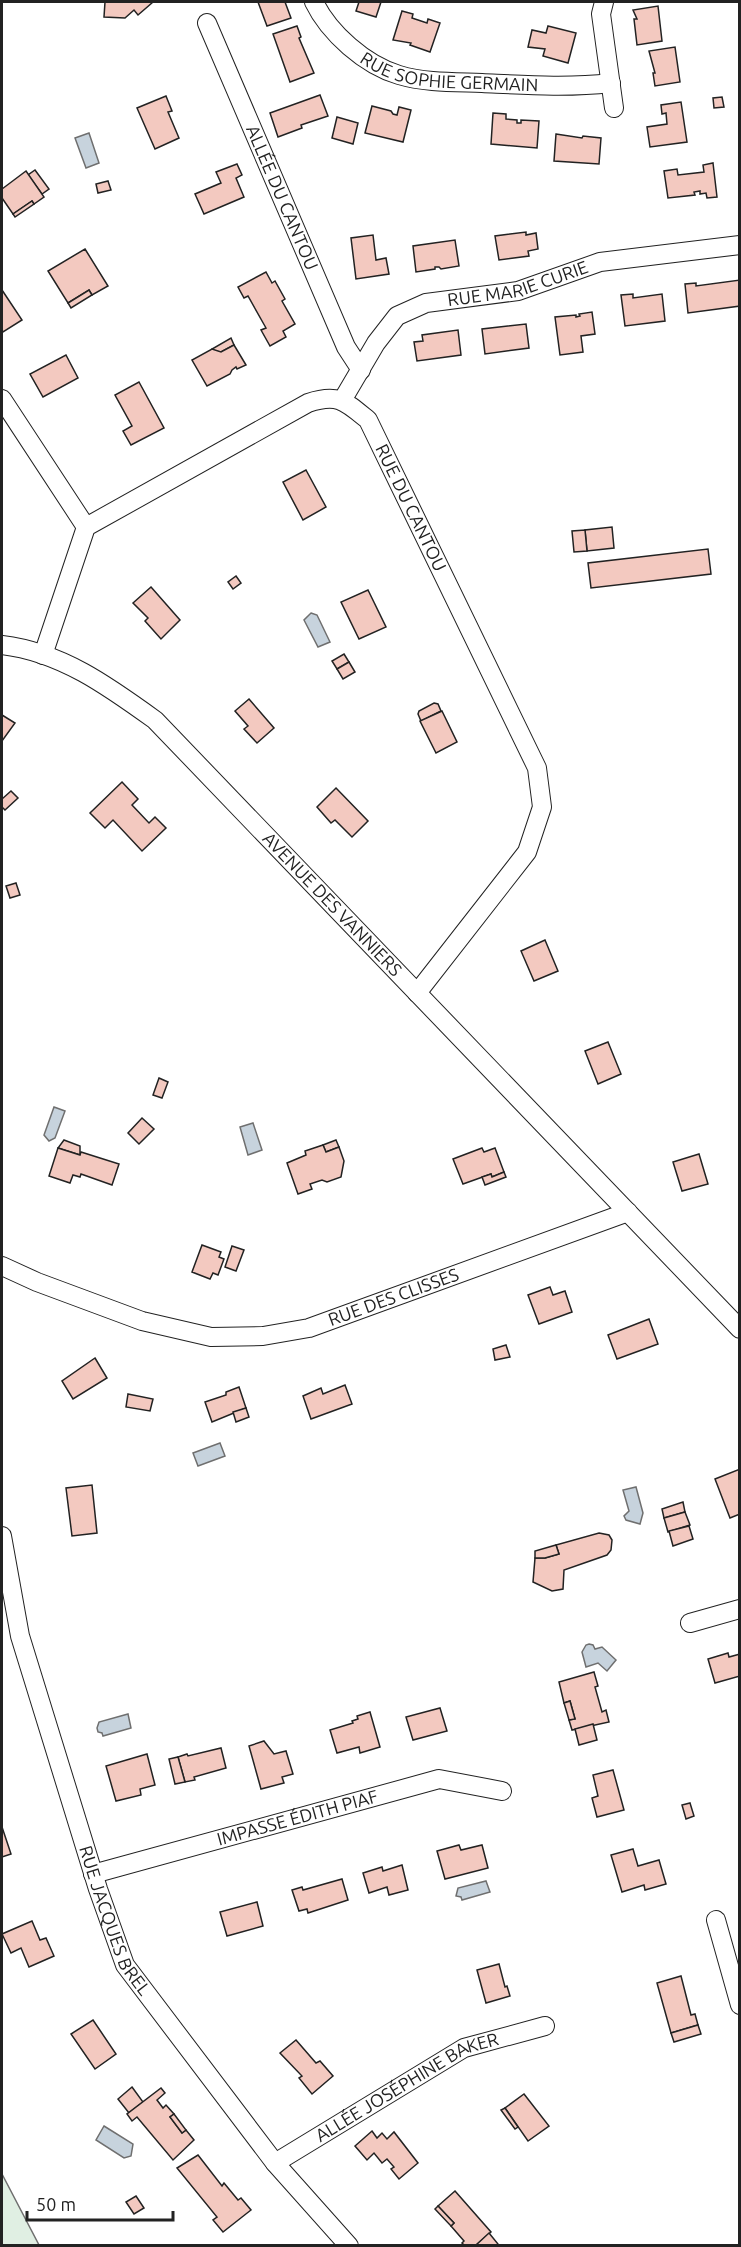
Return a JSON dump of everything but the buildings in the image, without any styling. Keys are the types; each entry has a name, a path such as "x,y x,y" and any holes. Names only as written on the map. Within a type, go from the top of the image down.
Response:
{"street":[{"name":"RUE SOPHIE GERMAIN","path":"314,2 340,37 366,59 398,75 427,80 576,87 611,83"},
{"path":"604,2 601,14 614,108"},
{"name":"ALLÉE DU CANTOU","path":"207,23 346,347 361,370"},
{"name":"RUE MARIE CURIE","path":"343,399 376,343 397,316 426,303 518,291 600,262 740,245"},
{"path":"43,655 86,527 308,403 325,397 343,399"},
{"path":"2,399 86,527"},
{"name":"RUE DU CANTOU","path":"343,399 368,420 537,768 542,807 527,852 417,993"},
{"name":"AVENUE DES VANNIERS","path":"2,645 67,662 110,688 154,720 628,1212"},
{"path":"628,1212 740,1329"},
{"name":"RUE DES CLISSES","path":"2,1266 37,1282 142,1321 211,1337 263,1336 309,1328 628,1212"},
{"name":"RUE JACQUES BREL","path":"2,1536 20,1636 93,1874 125,1965 275,2163 349,2246"},
{"path":"690,1623 740,1609"},
{"name":"IMPASSE ÉDITH PIAF","path":"93,1874 439,1779 502,1791"},
{"path":"716,1920 740,2006"},
{"name":"ALLÉE JOSÉPHINE BAKER","path":"275,2163 464,2048 545,2026"}],"green space":[{"path":"2,2174 39,2245 2,2245"}],"shaded area":[{"path":"89,133 99,163 86,168 75,138"},
{"path":"311,613 317,615 330,642 318,647 304,620"},
{"path":"54,1107 65,1111 55,1138 49,1141 44,1135"},
{"path":"253,1123 262,1150 248,1155 240,1127"},
{"path":"220,1443 225,1456 198,1466 193,1453"},
{"path":"636,1487 643,1513 640,1524 626,1520 624,1516 629,1511 623,1490"},
{"path":"589,1644 595,1649 602,1647 616,1660 607,1671 598,1663 586,1667 582,1652"},
{"path":"128,1714 131,1728 103,1736 98,1732 99,1722"},
{"path":"486,1881 490,1892 462,1900 461,1897 456,1896 458,1888"},
{"path":"104,2126 133,2144 131,2156 124,2158 96,2140"}]}
